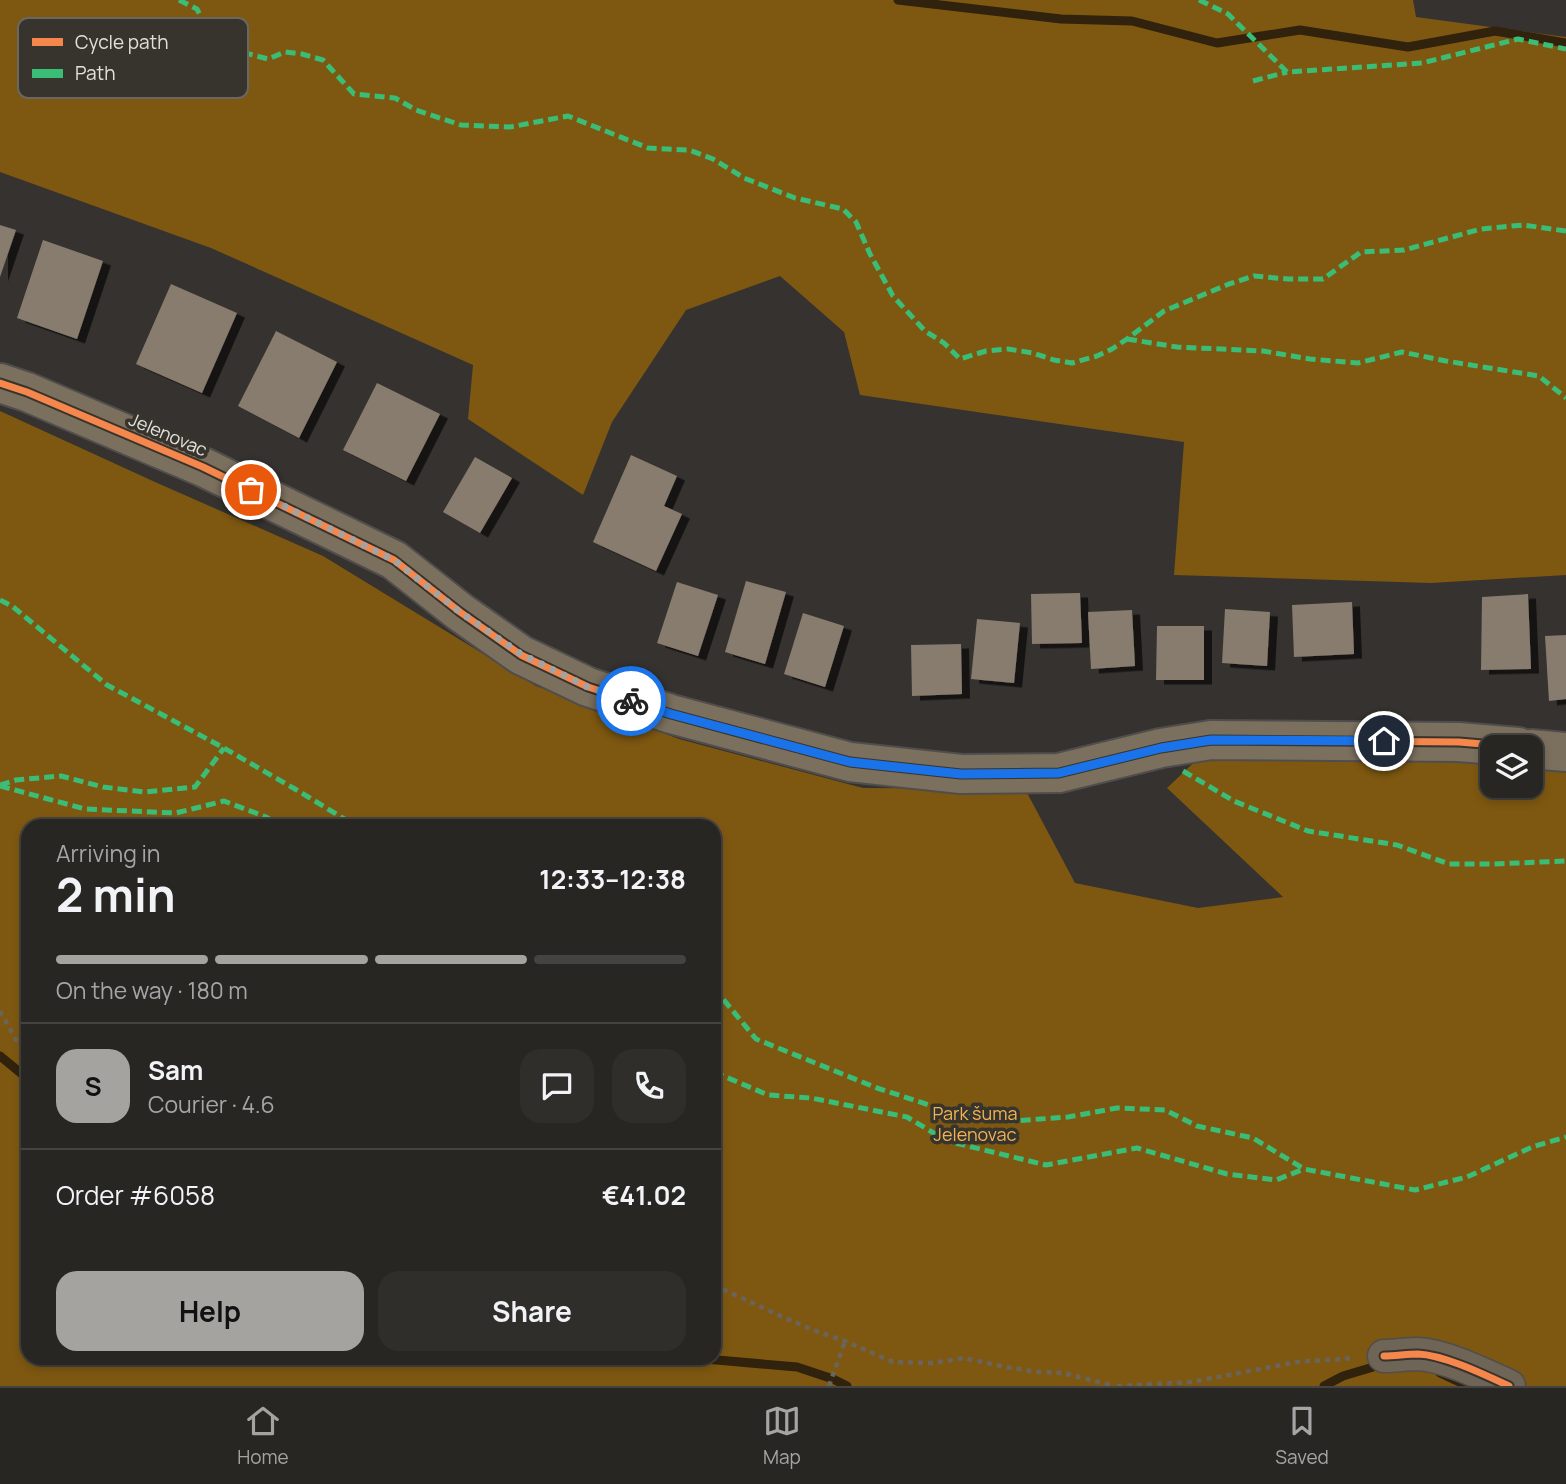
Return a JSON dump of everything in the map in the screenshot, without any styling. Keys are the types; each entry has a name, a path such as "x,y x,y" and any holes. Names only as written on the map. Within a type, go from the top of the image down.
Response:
{"street":[{"name":"Jelenovac","path":"0,383 203,467 394,560 460,612 521,654 588,687 671,714 850,762 961,774 1059,773 1161,748 1211,740 1480,744"},
{"path":"1543,749 1566,752"},
{"path":"1384,1356 1420,1354 1443,1359 1509,1386"}],"path":[{"path":"0,1011 16,1040 21,1042"},
{"path":"721,1288 788,1320 893,1362 932,1363 964,1358 1010,1368 1063,1373 1116,1386 1191,1382 1297,1362 1384,1356"},
{"path":"830,1386 845,1341"}],"green space":[{"path":"0,0 1413,0 1416,17 1566,37 1566,575 1431,583 1174,575 1184,442 860,395 844,332 780,276 686,310 612,422 583,495 468,419 473,365 211,248 0,172"},
{"name":"Park šuma Jelenovac","path":"0,411 323,556 536,686 679,739 863,788 1025,789 1075,883 1198,908 1283,897 1167,788 1207,750 1480,752 1480,798 1543,798 1543,755 1566,757 1566,1386 0,1386"}],"building":[{"path":"0,225 16,230 0,277"},
{"path":"43,240 103,261 77,339 17,318"},
{"path":"171,284 237,313 202,393 136,364"},
{"path":"276,331 337,362 299,438 238,406"},
{"path":"377,383 440,414 406,481 343,450"},
{"path":"631,455 677,476 664,506 682,514 656,571 593,542"},
{"path":"475,457 512,478 480,533 443,512"},
{"path":"746,581 786,592 765,664 725,652"},
{"path":"677,582 718,595 698,656 657,643"},
{"path":"1080,593 1082,643 1032,644 1031,594"},
{"path":"1528,594 1531,669 1481,670 1482,597"},
{"path":"1352,602 1354,654 1294,657 1292,605"},
{"path":"1225,609 1270,612 1267,666 1222,663"},
{"path":"1132,610 1135,666 1091,669 1088,612"},
{"path":"803,613 844,626 825,687 784,674"},
{"path":"977,619 1020,623 1014,683 971,679"},
{"path":"1157,626 1204,626 1204,680 1156,680"},
{"path":"1566,635 1566,699 1549,701 1545,636"},
{"path":"961,644 962,694 912,696 911,645"}],"waterway":[{"path":"898,0 1061,19 1132,21 1217,43 1300,30 1408,47 1495,31 1566,43"},
{"path":"0,1056 21,1073"},
{"path":"721,1360 797,1367 847,1386"},
{"path":"1324,1386 1343,1376 1385,1365"},
{"path":"1440,1373 1468,1386"}],"marked path":[{"path":"179,0 197,9 202,18"},
{"path":"1199,0 1228,14 1287,72 1422,63 1518,39 1566,49"},
{"path":"248,54 268,59 285,52 323,60 354,94 395,98 416,110 461,125 510,127 568,116 648,148 689,150 713,159 744,178 795,198 843,209 856,222 893,296 925,331 944,343 960,359 986,351 1008,349 1072,363 1112,349 1164,311 1254,276 1323,279 1361,252 1404,250 1481,229 1523,225 1566,231"},
{"path":"1253,81 1287,72"},
{"path":"1127,339 1177,347 1263,351 1358,363 1402,352 1539,376 1566,398"},
{"path":"0,600 12,606 107,685 224,748 344,819"},
{"path":"0,785 16,780 61,776 103,787 145,792 195,787 224,748"},
{"path":"1183,771 1234,801 1308,831 1397,845 1449,864 1566,861"},
{"path":"0,786 85,809 176,813 224,801 269,819"},
{"path":"721,996 756,1039 877,1088 963,1116 1013,1121 1068,1117 1117,1108 1165,1110 1197,1126 1253,1138 1304,1169 1415,1190 1467,1177 1532,1147 1566,1137"},
{"path":"721,1075 768,1095 811,1098 907,1117 947,1141 1046,1165 1137,1148 1227,1174 1276,1180 1304,1169"}],"cycle path":[{"path":"0,383 203,467 394,560 460,612 521,655 588,687 671,714 850,762 961,774 1059,773 1161,748 1211,740 1480,744"},
{"path":"1384,1356 1428,1355 1464,1366 1509,1386"}],"way so far":[{"path":"251,490 394,560 460,612 521,654 588,687 631,701"}],"route":[{"path":"631,701 850,762 961,774 1059,773 1161,748 1211,740 1384,741"}]}
